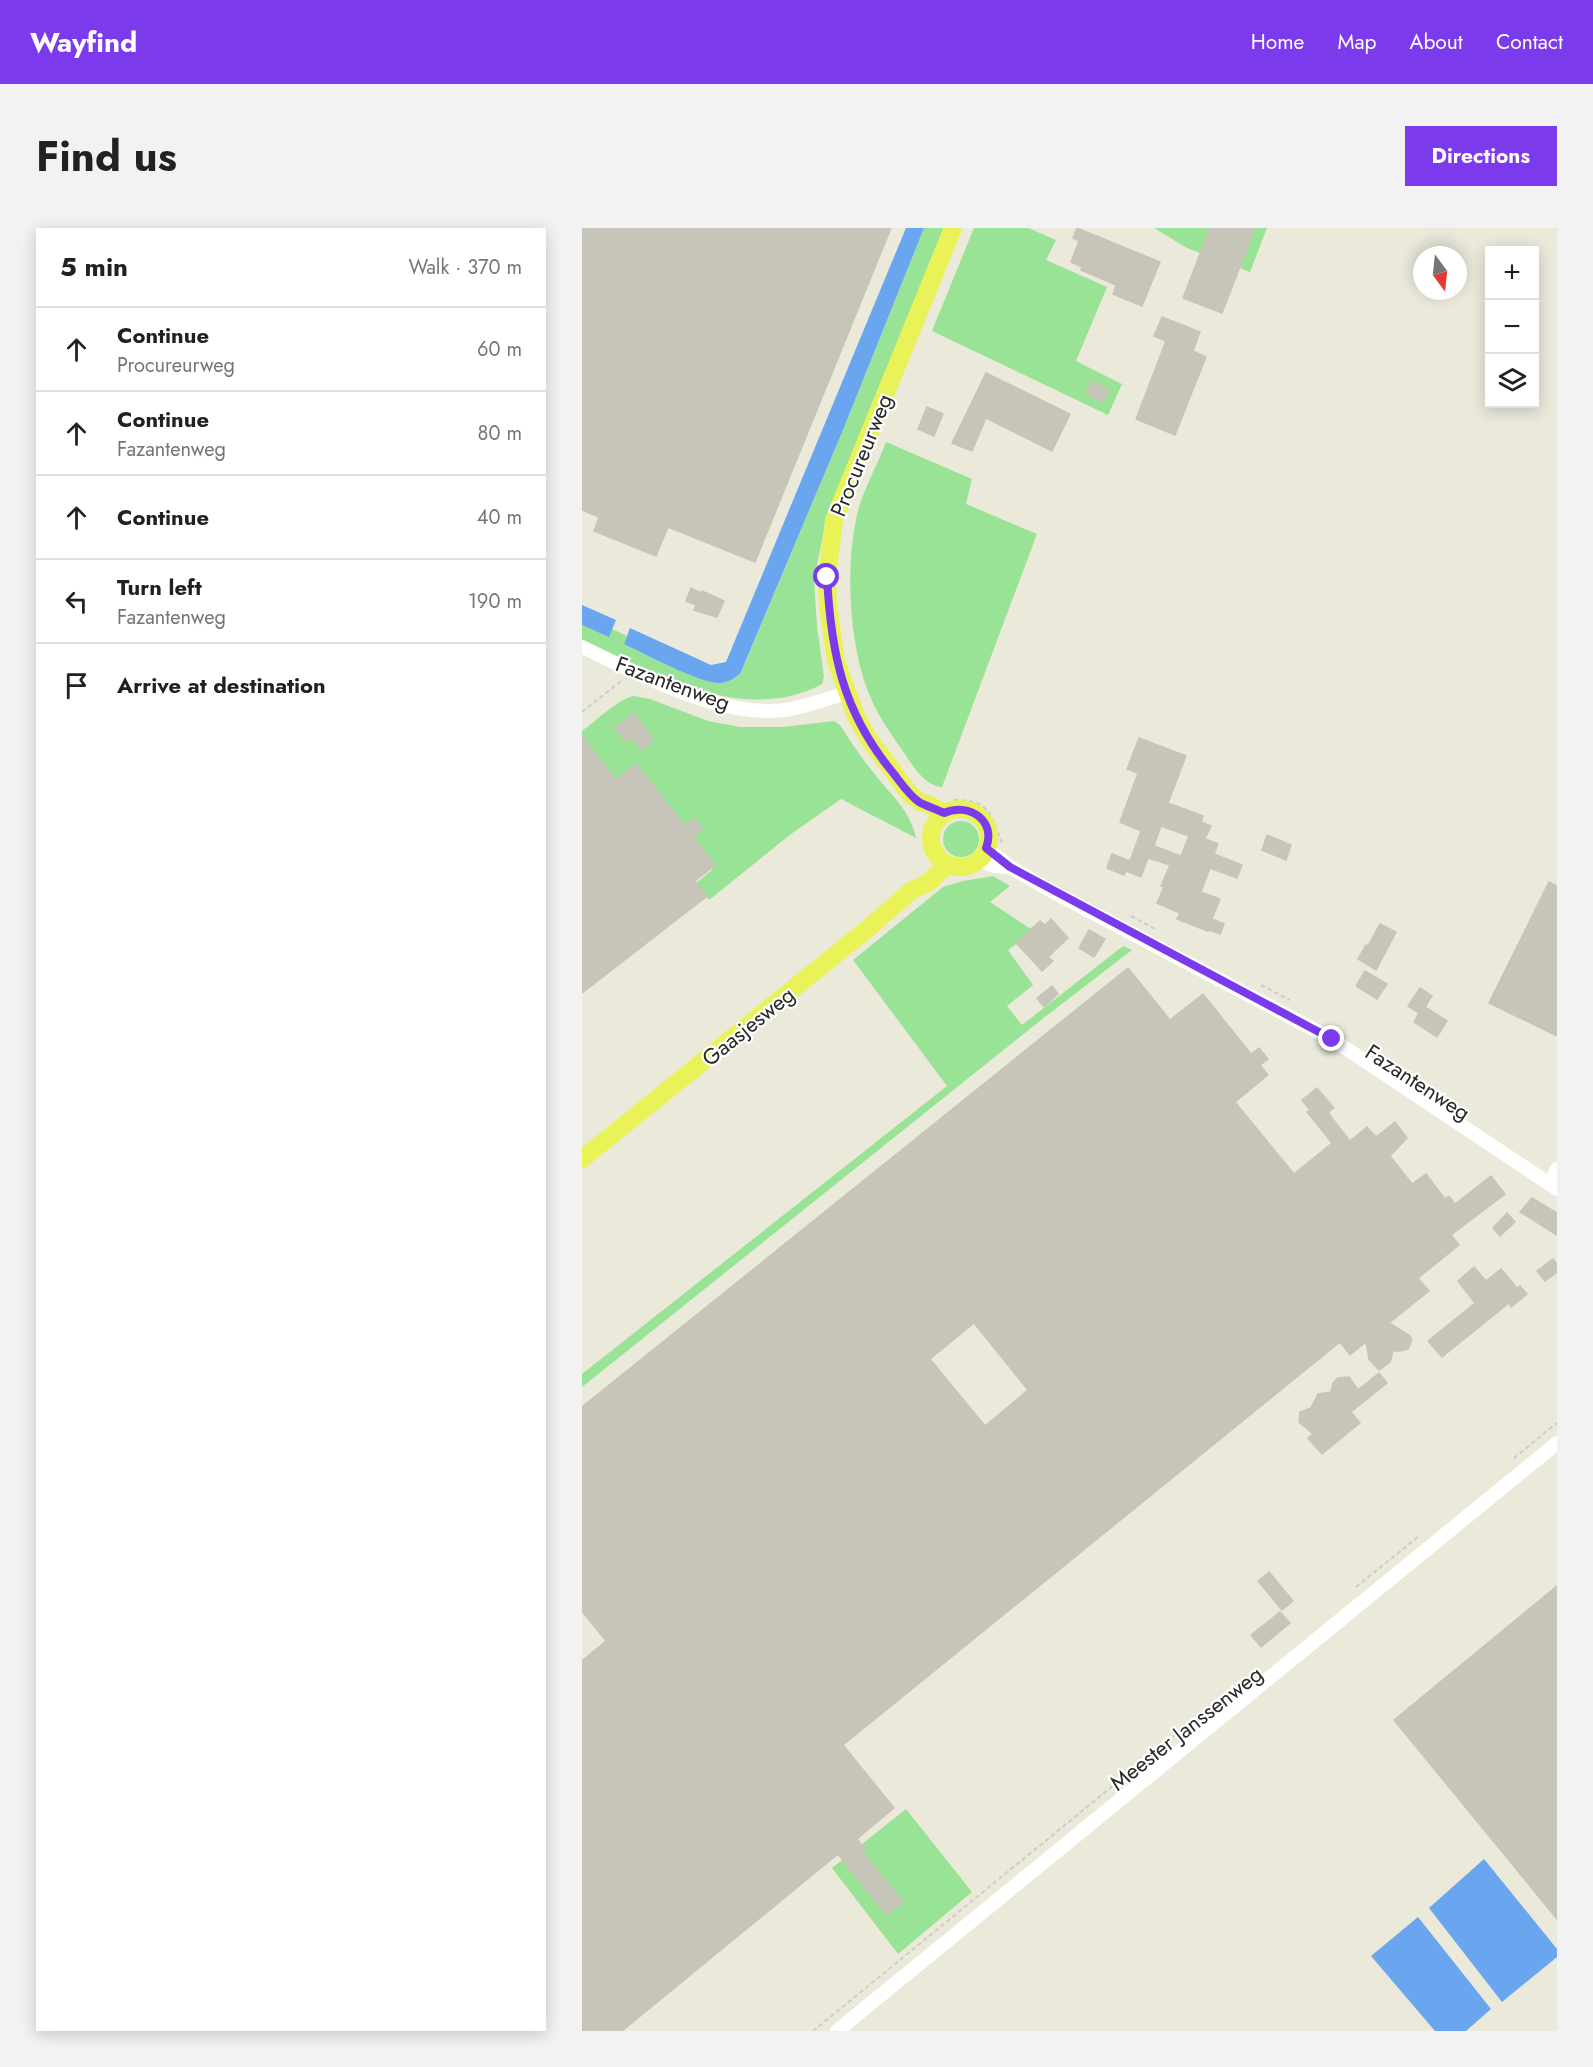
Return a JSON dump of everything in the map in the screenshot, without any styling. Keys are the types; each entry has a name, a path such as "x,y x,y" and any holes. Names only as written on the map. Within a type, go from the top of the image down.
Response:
{"main road":[{"name":"Procureurweg","path":"846,693 836,661 828,606 827,577 834,520 953,228"},
{"path":"846,693 868,738 888,767 910,794 941,813"},
{"path":"965,809 977,814 989,832 990,852 963,866 942,859 931,840 941,813 965,809"},
{"name":"Gaasjesweg","path":"582,1159 871,926 912,890 921,873 942,859"}],"street":[{"name":"Fazantenweg","path":"582,647 633,672 709,701 758,710 782,710 804,706 846,693"},
{"name":"Fazantenweg","path":"990,852 994,866 1010,867 1332,1039 1553,1186"},
{"path":"1553,1186 1557,1169"},
{"name":"Meester Janssenweg","path":"837,2031 1557,1443"}],"path":[{"path":"582,712 633,672"},
{"path":"941,813 977,803 990,813 990,852"},
{"path":"1122,911 1160,932"},
{"path":"1257,982 1295,1003"},
{"path":"1507,1464 1557,1423"},
{"path":"1356,1588 1427,1530"},
{"name":"Meester Janssenweg","path":"813,2031 1226,1694"}],"green space":[{"path":"924,228 946,228 824,531 814,579 817,627 824,676 822,684 792,696 762,700 731,697 669,680 582,641 582,625 608,636 612,629 627,636 624,644 701,679 722,683 738,675 744,666 843,430"},
{"path":"974,228 1028,228 1056,240 1046,260 1107,287 1076,361 1122,384 1108,415 932,331"},
{"path":"1154,228 1267,228 1250,272 1187,248"},
{"path":"886,442 972,479 966,504 1037,534 942,787 935,786 923,778 880,716 863,676 853,631 850,582 853,536 863,497"},
{"path":"634,696 650,699 708,721 740,727 783,727 834,721 840,725 864,761 899,803 909,819 916,838 841,799 791,834 709,900 696,883 712,870 635,768 616,782 582,738 582,731 614,706"},
{"path":"961,821 974,826 979,839 974,852 961,857 948,852 943,839 948,826"},
{"path":"993,876 1010,886 990,902 1034,931 1008,950 1033,985 1007,1006 1022,1025 1123,946 1132,950 1041,1020 582,1387 582,1374 947,1086 853,960 943,887"},
{"path":"906,1809 972,1892 898,1954 832,1868"}],"water":[{"path":"906,228 924,228 843,430 741,672 727,682 712,682 673,668 624,644 630,628 711,665 726,662"},
{"path":"582,605 616,620 609,637 582,625"},
{"path":"1484,1859 1557,1949 1557,1957 1502,2002 1429,1908"},
{"path":"1418,1917 1491,2009 1466,2031 1435,2031 1371,1956"}],"building":[{"path":"582,228 891,228 755,562 668,527 656,556 594,531 599,517 582,510"},
{"path":"1077,228 1160,262 1142,306 1113,294 1116,285 1081,270 1082,267 1071,262 1079,241 1073,238"},
{"path":"1210,228 1255,228 1222,313 1183,298"},
{"path":"1162,317 1200,332 1193,351 1206,357 1175,435 1136,419 1166,341 1154,336"},
{"path":"986,373 1070,414 1052,451 986,418 972,451 952,443"},
{"path":"1092,381 1109,390 1103,402 1086,394"},
{"path":"927,407 943,414 934,436 918,429"},
{"path":"691,588 724,601 717,617 694,610 696,605 686,601"},
{"path":"634,713 653,740 641,750 632,737 626,742 615,728"},
{"path":"582,736 616,780 636,764 685,826 695,818 703,829 693,836 715,865 695,881 707,896 582,993"},
{"path":"1139,738 1186,756 1168,803 1203,816 1201,822 1211,826 1205,839 1218,844 1214,854 1242,865 1237,878 1210,868 1201,892 1220,899 1212,919 1224,924 1220,934 1177,919 1180,913 1157,903 1170,865 1148,858 1141,877 1126,871 1124,875 1107,868 1112,854 1130,861 1141,831 1120,822 1138,773 1127,769","holes":["1161,826 1189,836 1181,856 1154,846"]},
{"path":"1267,835 1291,845 1286,860 1262,850"},
{"path":"1549,882 1557,886 1557,1036 1489,1003"},
{"path":"1051,919 1068,938 1048,957 1053,961 1042,971 1016,943 1040,921 1045,925"},
{"path":"1380,924 1396,932 1376,970 1358,959"},
{"path":"1089,930 1105,939 1094,957 1079,948"},
{"path":"1128,968 1170,1020 1203,994 1251,1054 1259,1048 1268,1059 1260,1065 1268,1075 1235,1102 1294,1174 1332,1143 1307,1112 1310,1110 1302,1100 1317,1088 1334,1108 1328,1112 1350,1141 1367,1127 1376,1137 1395,1122 1407,1138 1390,1156 1412,1184 1426,1174 1445,1199 1449,1196 1455,1204 1491,1176 1505,1194 1451,1235 1459,1245 1418,1278 1429,1291 1389,1323 1409,1335 1412,1340 1408,1349 1393,1351 1390,1362 1379,1370 1369,1359 1366,1342 1350,1355 1340,1342 843,1745 894,1808 857,1839 866,1851 863,1853 903,1902 886,1915 838,1854 622,2031 582,2031 582,1661 606,1641 582,1611 582,1407","holes":["974,1323 1028,1390 985,1426 930,1359"]},
{"path":"1365,971 1387,984 1377,999 1356,986"},
{"path":"1052,986 1058,994 1044,1007 1037,998"},
{"path":"1420,988 1432,996 1425,1007 1447,1021 1437,1037 1414,1022 1419,1013 1408,1006"},
{"path":"1532,1198 1557,1213 1557,1235 1520,1212"},
{"path":"1507,1213 1515,1222 1500,1236 1493,1228"},
{"path":"1553,1259 1557,1264 1557,1272 1545,1281 1537,1271"},
{"path":"1474,1267 1486,1281 1501,1269 1517,1288 1520,1286 1527,1294 1511,1307 1509,1303 1442,1357 1428,1341 1475,1303 1458,1281"},
{"path":"1379,1373 1387,1383 1351,1412 1360,1423 1322,1454 1308,1438 1313,1434 1299,1422 1300,1412 1311,1408 1318,1394 1331,1392 1333,1383 1338,1378 1349,1377 1358,1390"},
{"path":"1269,1572 1293,1601 1282,1610 1258,1581"},
{"path":"1557,1586 1557,1919 1394,1720"},
{"path":"1280,1612 1290,1623 1261,1647 1251,1635"}],"route":[{"path":"827,577 828,606 836,661 846,693 868,738 910,794 920,802 944,813 965,809 977,814 989,832 986,848 1010,867 1332,1039"}]}
